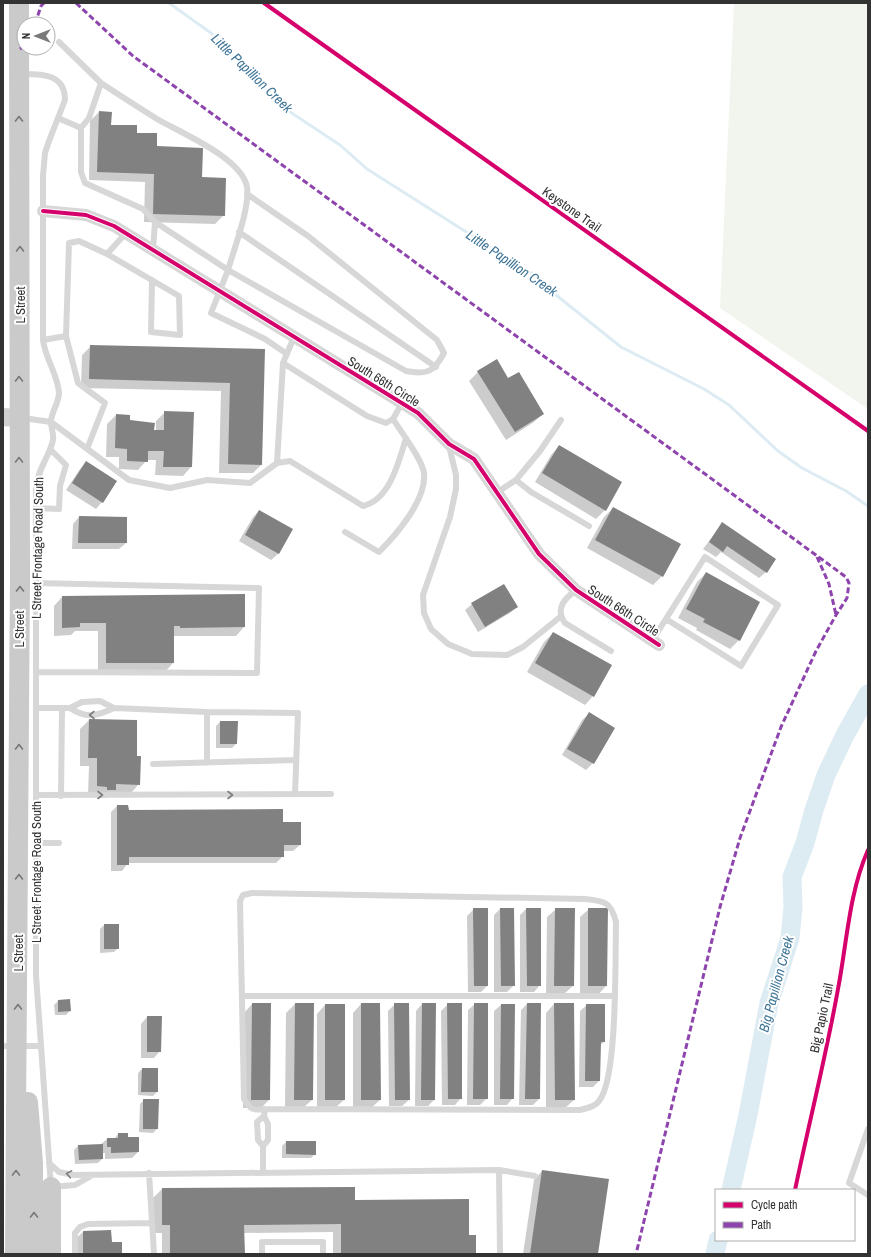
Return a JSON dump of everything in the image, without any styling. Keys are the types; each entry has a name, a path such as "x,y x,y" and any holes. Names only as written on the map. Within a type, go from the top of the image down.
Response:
{"main road":[{"name":"L Street","path":"16,1254 10,1046 11,418 19,74 19,3"},
{"path":"10,1046 30,1121 33,1170 33,1254"},
{"path":"51,1187 51,1254"}],"street":[{"name":"South 66th Circle","path":"43,211 86,215 99,219 126,233 418,413 448,444 474,459 539,554 576,590 655,643"}],"lane":[{"path":"59,42 101,83 157,119 224,157 243,177 247,187 246,206 221,292 211,313 265,339 287,354"},
{"name":"L Street Frontage Road South","path":"19,74 47,76 58,80 65,92 65,100 48,141 43,164 43,340 44,351 59,391 59,400 51,422 53,438 50,449 37,475 36,508 36,987 51,1187"},
{"path":"101,83 89,118 81,128 81,172 85,183 143,209 155,222 228,270 406,371 422,374 436,367 444,353 437,340 308,236 247,194"},
{"path":"58,118 81,128"},
{"path":"152,250 155,222"},
{"path":"239,232 436,367"},
{"path":"107,254 126,233"},
{"path":"87,449 105,402 78,383 66,336 69,243 79,241 107,254 152,280 179,296 180,335 151,332 152,280"},
{"path":"43,340 66,336"},
{"path":"277,463 283,363 294,337"},
{"path":"283,363 367,416 386,423 393,419 402,403"},
{"path":"11,418 51,422 129,480 170,488 207,480 250,483 277,463 290,461 363,506 372,504 389,484 400,461 406,438"},
{"path":"344,532 379,552 396,535 423,491 424,472 406,438 393,419"},
{"path":"496,493 516,480 540,451 561,420"},
{"path":"448,444 456,475 456,489 450,517 423,595 424,613 430,629 448,644 472,654 507,655 523,647 560,617"},
{"path":"36,508 59,509 60,486 66,465 50,449"},
{"path":"516,480 531,492 589,526"},
{"path":"655,643 666,619 707,557 778,605 747,659 741,666 666,619"},
{"path":"36,583 259,588 257,673 36,672"},
{"path":"576,590 564,600 560,609 560,617 565,623 611,651"},
{"path":"36,708 62,709 70,708 82,702 100,701 114,708 207,712 298,713 296,794"},
{"path":"70,708 80,715 100,715 114,708"},
{"path":"61,796 62,709"},
{"path":"207,712 207,763"},
{"path":"153,764 296,760"},
{"path":"36,795 331,794"},
{"path":"36,843 59,843"},
{"path":"252,893 585,899 604,901 613,911 616,922 610,1068 603,1093 599,1101 592,1106 580,1110 254,1110 249,1107 244,1099 242,996 240,901 243,895 252,893"},
{"path":"242,996 614,996"},
{"path":"10,1046 41,1046"},
{"path":"263,1172 263,1146 268,1140 268,1124 264,1116 265,1109"},
{"path":"263,1146 258,1140 257,1122 264,1116"},
{"path":"868,1129 849,1183 868,1195"},
{"path":"49,1163 63,1173 93,1176 148,1173 500,1170 535,1176"},
{"path":"500,1170 500,1254"},
{"path":"148,1173 154,1254"},
{"path":"51,1187 75,1185 93,1176"},
{"path":"75,1254 75,1233 80,1227 88,1224 152,1223"},
{"path":"262,1254 262,1242 296,1241 322,1242 323,1254"}],"shaded area":[{"path":"734,3 868,3 868,409 720,308"}],"building":[{"path":"99,111 112,112 111,125 137,125 137,133 157,133 157,146 203,148 202,177 226,178 225,216 153,214 154,174 97,172"},
{"path":"90,345 265,349 262,465 228,464 230,383 89,379"},
{"path":"497,359 508,378 519,372 544,414 515,432 477,371"},
{"path":"164,411 194,412 192,467 163,467 164,451 148,451 148,462 127,461 127,449 115,448 116,414 130,415 130,420 155,423 154,430 164,430"},
{"path":"559,445 622,482 606,511 542,473"},
{"path":"86,461 117,481 103,503 72,483"},
{"path":"613,507 681,544 663,577 595,540"},
{"path":"259,510 293,529 279,554 245,535"},
{"path":"79,516 127,517 127,543 78,543"},
{"path":"722,522 776,559 767,573 727,546 723,552 709,542"},
{"path":"706,572 760,602 740,641 703,622 705,619 686,609"},
{"path":"504,584 518,607 485,627 471,603"},
{"path":"245,594 245,627 180,628 180,626 174,626 174,663 106,663 106,623 80,623 80,627 62,628 62,596"},
{"path":"553,632 612,665 594,697 535,663"},
{"path":"589,712 615,728 594,764 567,749"},
{"path":"89,719 137,720 137,756 141,756 140,785 116,784 116,790 107,790 107,787 97,786 97,758 88,758"},
{"path":"220,721 238,721 237,744 220,744"},
{"path":"117,805 128,805 129,810 283,809 283,822 301,822 301,845 284,845 284,857 129,857 129,865 117,865"},
{"path":"473,908 488,908 488,986 474,986"},
{"path":"500,908 514,908 515,986 501,986"},
{"path":"526,908 541,908 541,986 527,986"},
{"path":"555,908 575,908 574,986 554,986"},
{"path":"588,908 608,908 607,986 588,986"},
{"path":"104,924 119,924 119,949 104,949"},
{"path":"70,999 71,1011 58,1012 58,1000"},
{"path":"252,1003 271,1003 270,1100 251,1100"},
{"path":"295,1003 314,1003 313,1100 294,1100"},
{"path":"361,1003 380,1003 381,1100 361,1100"},
{"path":"394,1003 409,1003 410,1100 395,1100"},
{"path":"422,1003 436,1003 435,1100 421,1100"},
{"path":"447,1003 462,1003 462,1099 448,1099"},
{"path":"474,1003 488,1003 488,1099 473,1099"},
{"path":"527,1003 541,1003 540,1099 525,1099"},
{"path":"554,1003 574,1003 575,1100 555,1100"},
{"path":"325,1004 345,1004 345,1100 325,1100"},
{"path":"501,1004 515,1004 514,1099 500,1099"},
{"path":"586,1004 605,1004 605,1042 601,1042 600,1081 585,1081"},
{"path":"147,1016 162,1016 161,1052 147,1052"},
{"path":"142,1068 158,1068 158,1092 141,1092"},
{"path":"143,1099 159,1099 158,1129 143,1129"},
{"path":"118,1133 128,1133 128,1137 139,1137 139,1152 111,1153 111,1147 107,1147 107,1138 118,1138"},
{"path":"286,1141 316,1141 316,1155 286,1154"},
{"path":"103,1144 103,1159 79,1160 78,1145"},
{"path":"542,1170 609,1179 598,1254 530,1254"},
{"path":"355,1187 355,1200 469,1199 469,1235 476,1235 476,1254 341,1254 341,1224 244,1225 245,1254 170,1254 170,1225 162,1225 162,1188"},
{"path":"111,1230 112,1242 122,1242 122,1254 83,1254 83,1231"}],"waterway":[{"name":"Little Papillion Creek","path":"169,3 211,33 284,108 340,145 367,169 539,278 556,295 621,347 704,389 729,405 778,451 802,468 846,491 868,506"},
{"name":"Big Papillion Creek","path":"731,1189 748,1115 769,1003 790,938 793,907 792,877 805,843 826,775 845,735 868,694"},
{"name":"Big Papillion Creek","path":"715,1254 718,1241"}],"marked path":[{"path":"38,16 41,6 44,3"},
{"path":"76,3 133,56 846,577 849,583 847,598 816,651 781,727 740,838 720,907 636,1254"},
{"path":"817,557 829,584 836,615"}],"cycle path":[{"name":"Keystone Trail","path":"264,3 868,431"},
{"path":"43,211 86,215 114,226 418,413 449,444 474,459 539,554 576,590 659,645"},
{"name":"Big Papio Trail","path":"795,1189 833,1014 849,918 857,883 868,850"}]}
